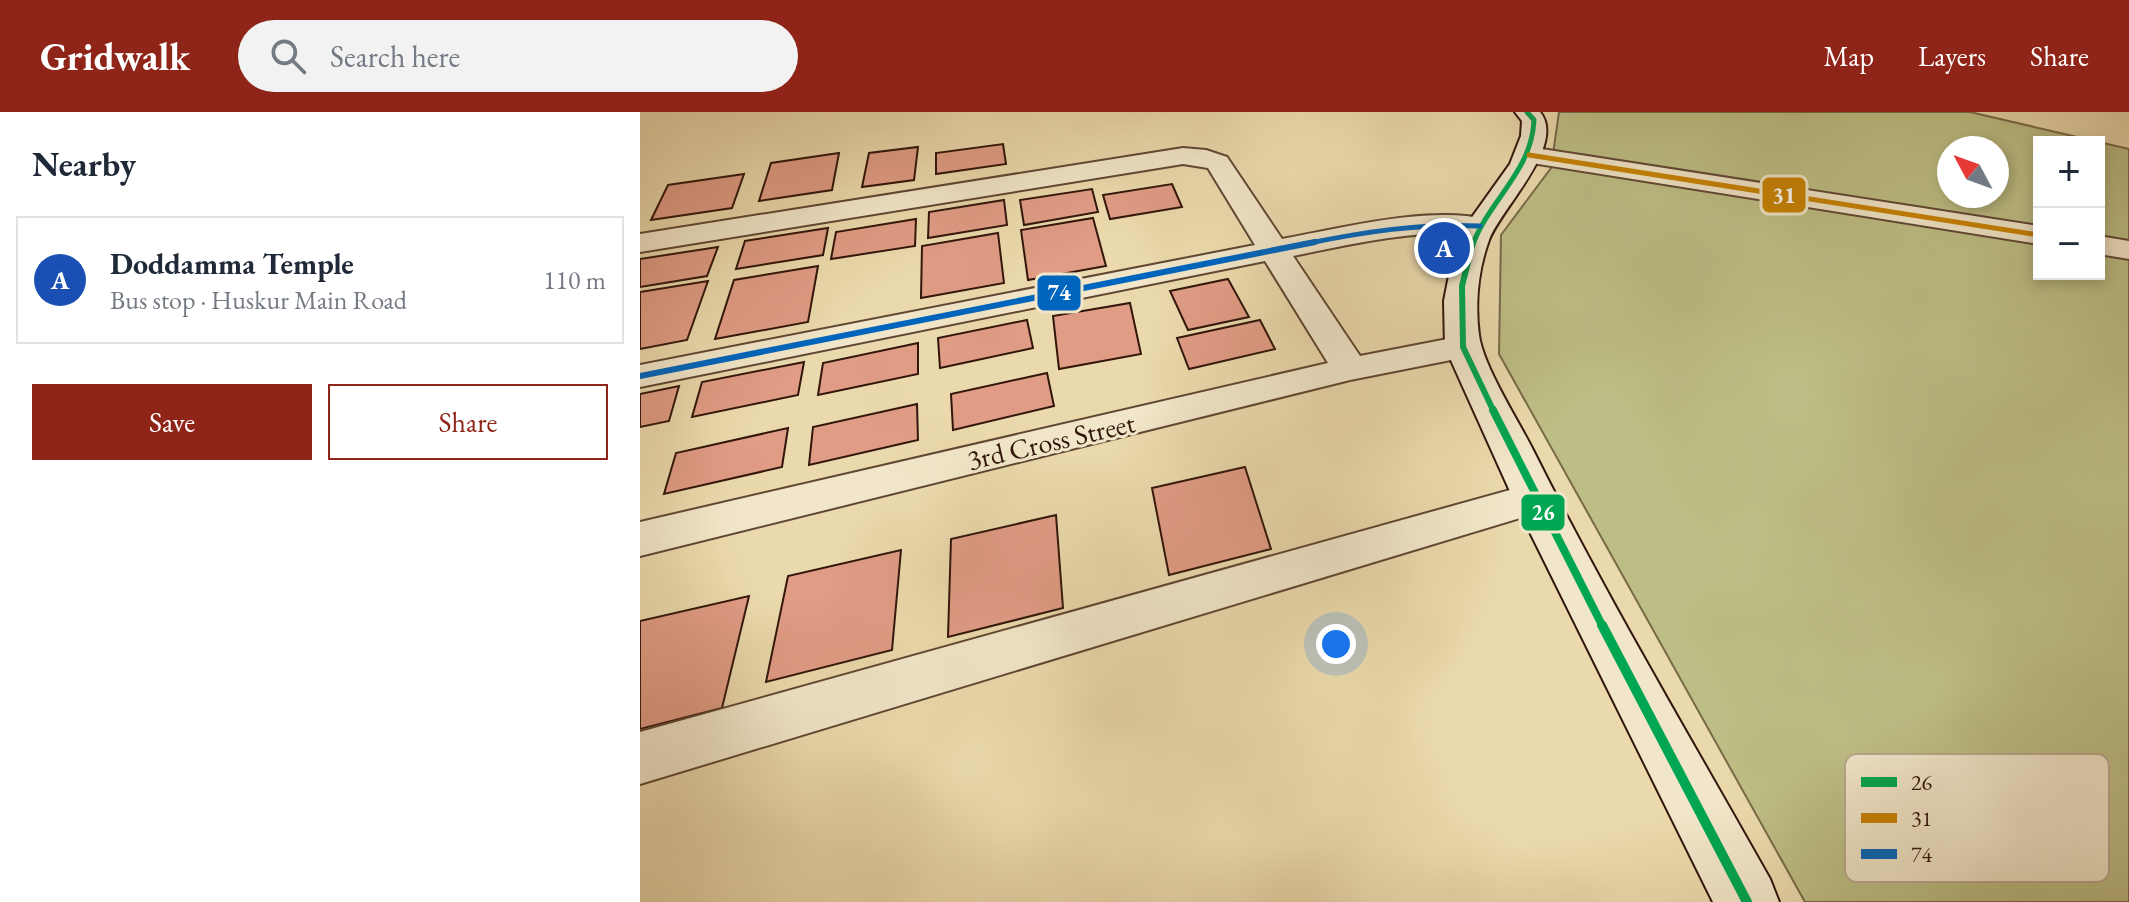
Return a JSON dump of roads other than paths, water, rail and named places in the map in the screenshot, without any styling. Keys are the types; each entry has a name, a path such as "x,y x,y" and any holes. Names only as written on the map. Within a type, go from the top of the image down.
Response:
{"street":[{"path":"1527,112 1534,120 1535,139 1529,155 1480,226 1465,266 1460,326 1463,347 1535,498 1747,902"},
{"path":"1529,155 2033,234"},
{"path":"640,243 1183,156 1206,158 1218,163 1350,369"},
{"path":"640,376 1360,233 1442,224 1480,226"},
{"path":"2105,246 2129,250"},
{"name":"3rd Cross Street","path":"640,539 1350,369 1463,347"},
{"path":"640,758 1535,498"}],"place":[{"name":"Doddamma Temple","path":"1444,248"}]}
